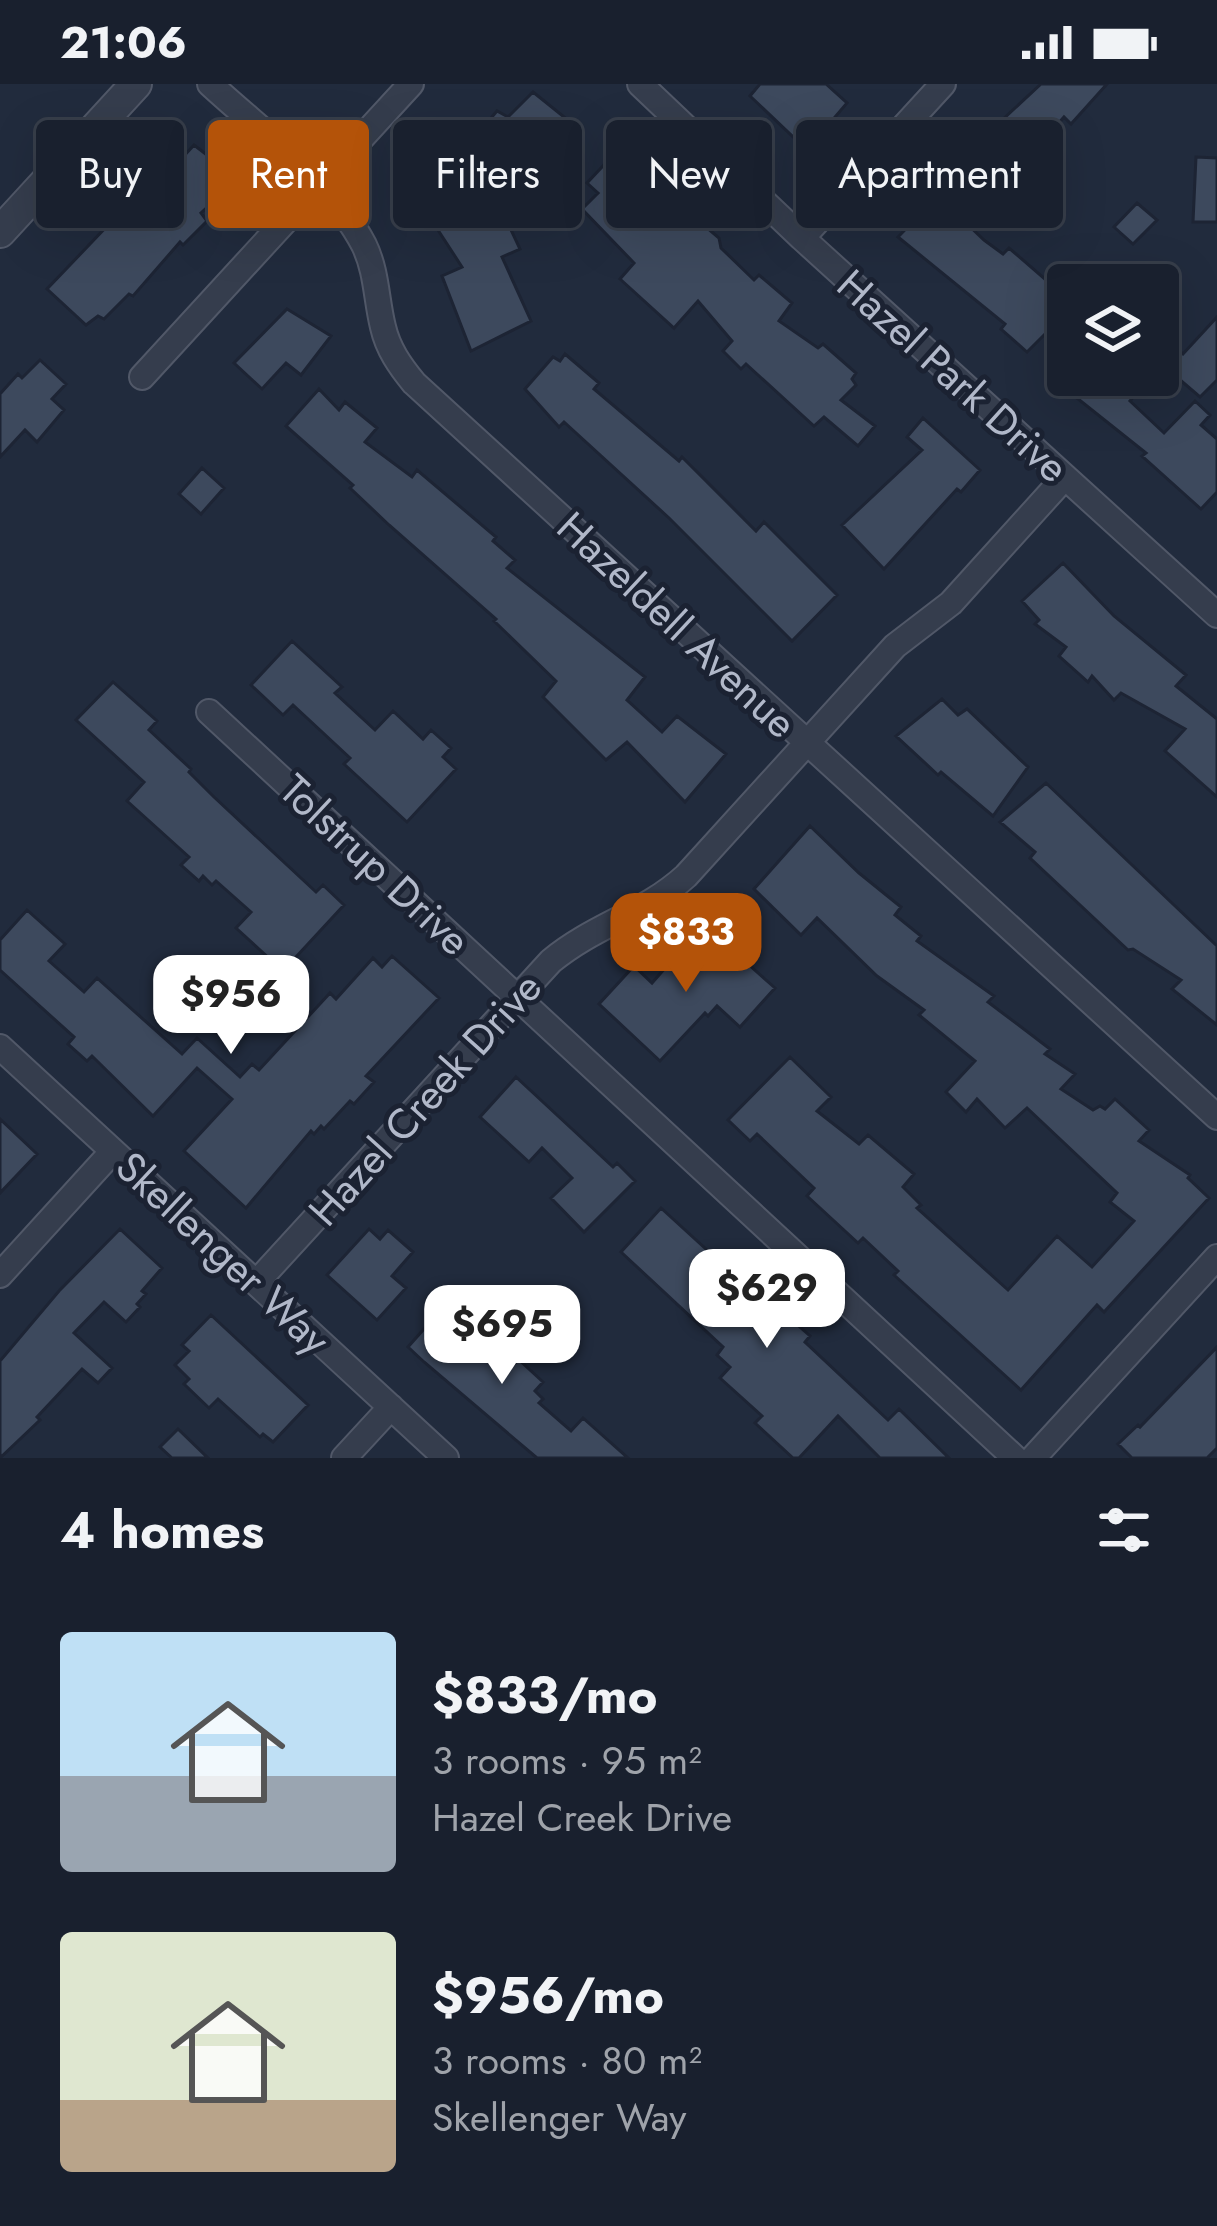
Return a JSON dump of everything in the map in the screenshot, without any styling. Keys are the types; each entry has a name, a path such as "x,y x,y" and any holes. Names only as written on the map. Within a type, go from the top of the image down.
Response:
{"street":[{"path":"0,232 136,84"},
{"name":"Hazeldell Avenue","path":"210,84 249,120"},
{"path":"369,129 411,84"},
{"name":"Hazel Park Drive","path":"640,84 802,238 1217,615"},
{"path":"802,238 944,84"},
{"path":"142,377 277,228"},
{"name":"Hazeldell Avenue","path":"351,228 364,246 377,280 394,357 413,383 1217,1118"},
{"name":"Hazel Creek Drive","path":"256,1283 517,996 587,933 668,893 895,646 951,603 1065,477"},
{"name":"Tolstrup Drive","path":"209,712 1015,1458"},
{"name":"Skellenger Way","path":"0,1047 446,1458"},
{"path":"0,1275 113,1151"},
{"path":"1033,1458 1217,1257"},
{"path":"344,1458 391,1407"}],"building":[{"path":"760,84 826,84 847,103 833,120 796,120 796,140 750,96"},
{"path":"1041,84 1107,84 1071,124 1064,117 1002,120"},
{"path":"533,92 568,120 489,120 497,111 508,117"},
{"path":"194,145 208,156 208,207 201,213 207,221 183,245 180,242 133,296 129,294 104,319 98,316 86,325 47,289 105,228 184,228 184,156"},
{"path":"1196,157 1217,158 1217,222 1193,222"},
{"path":"606,163 606,228 707,228 754,280 759,275 792,303 779,321 818,348 823,344 856,373 852,379 856,385 841,400 875,426 858,446 824,417 814,426 746,364 741,369 723,351 732,341 698,301 674,328 620,279 634,263 582,209 598,193 587,183"},
{"path":"1137,203 1157,220 1133,244 1114,227"},
{"path":"437,228 510,228 520,249 502,257 531,321 471,351 442,276 462,267"},
{"path":"907,228 971,228 1003,254 1009,248 1047,281 1047,332 1027,352 1001,329 1005,324 898,237"},
{"path":"287,309 331,336 301,375 286,363 262,389 234,363"},
{"path":"1217,317 1217,380 1200,397 1179,379 1179,351 1183,354"},
{"path":"565,354 599,383 594,389 679,461 682,457 756,531 764,522 837,595 792,641 669,518 564,422 559,427 525,389 553,357 560,361"},
{"path":"40,360 66,384 52,399 64,410 37,442 25,430 0,457 0,394"},
{"path":"319,389 339,410 345,402 377,428 365,442 412,477 417,470 496,537 493,541 515,560 507,568 645,677 627,700 662,732 677,716 726,754 685,802 627,742 606,760 543,697 556,681 496,619 286,426"},
{"path":"1074,396 1134,396 1130,401 1164,433 1195,401 1210,415 1201,425 1217,439 1217,492 1201,509 1142,456 1146,453"},
{"path":"923,418 980,470 884,569 842,525 922,450 907,437"},
{"path":"202,468 224,488 201,514 179,494"},
{"path":"1063,563 1114,616 1186,675 1176,686 1217,719 1217,797 1165,751 1185,729 1121,693 1114,700 1092,676 1088,682 1059,656 1066,647 1035,624 1039,620 1022,601"},
{"path":"292,641 342,687 335,693 375,730 393,711 423,739 431,730 451,748 443,757 456,769 407,822 344,764 350,758 293,705 283,715 251,685"},
{"path":"113,682 157,721 149,730 214,797 316,892 323,885 344,905 283,971 236,928 251,912 216,881 212,885 203,876 199,881 181,865 189,857 127,801 144,782 76,720"},
{"path":"942,699 958,715 967,709 1028,767 993,816 896,736"},
{"path":"1046,783 1217,946 1217,1025 1172,989 1181,980 1128,950 1030,858 1035,852 1000,822"},
{"path":"810,826 901,907 895,915 921,936 917,941 994,996 988,1002 1050,1049 1045,1054 1075,1074 1061,1089 1093,1110 1105,1109 1115,1099 1149,1130 1139,1141 1190,1175 1209,1198 1104,1312 1097,1305 1021,1390 894,1275 898,1271 863,1238 858,1243 807,1196 814,1188 757,1134 750,1141 728,1120 790,1057 831,1097 817,1111 859,1144 868,1135 914,1174 903,1187 921,1205 917,1208 1008,1290 1057,1236 1092,1267 1134,1221 1110,1202 1117,1193 1027,1108 1005,1128 977,1099 966,1112 946,1092 975,1061 817,918 801,935 754,889"},
{"path":"27,910 65,944 49,961 84,992 97,978 182,1054 197,1038 240,1077 252,1064 259,1070 330,993 336,999 373,958 382,967 392,956 439,998 366,1076 374,1082 354,1104 350,1101 324,1129 311,1131 246,1208 184,1151 232,1099 197,1068 153,1116 92,1056 87,1061 68,1044 74,1037 0,970 0,940"},
{"path":"711,931 775,988 740,1027 717,1006 708,1016 705,1013 660,1061 599,1004 634,966 652,983 687,943 694,950"},
{"path":"516,1077 613,1167 617,1163 635,1181 584,1232 551,1198 572,1178 542,1148 529,1162 480,1117"},
{"path":"0,1119 37,1154 0,1193"},
{"path":"661,1208 764,1302 767,1298 810,1336 805,1342 888,1420 899,1409 949,1458 880,1458 838,1416 799,1458 793,1458 755,1423 762,1416 720,1378 730,1367 717,1355 723,1347 621,1252"},
{"path":"120,1229 162,1268 142,1291 146,1294 137,1304 140,1307 126,1322 104,1302 74,1333 112,1368 98,1383 82,1369 37,1417 40,1420 0,1458 0,1361"},
{"path":"369,1229 380,1239 388,1230 413,1252 392,1276 406,1288 377,1320 327,1275"},
{"path":"455,1294 482,1318 473,1327 514,1364 518,1359 543,1382 535,1391 543,1399 539,1403 571,1431 583,1418 628,1458 537,1458 408,1347"},
{"path":"211,1315 308,1405 273,1442 263,1434 260,1437 218,1399 209,1408 184,1384 189,1379 175,1365 189,1351 182,1345"},
{"path":"1217,1347 1217,1448 1207,1458 1132,1458 1118,1444"},
{"path":"178,1429 208,1458 172,1458 160,1447"}]}
